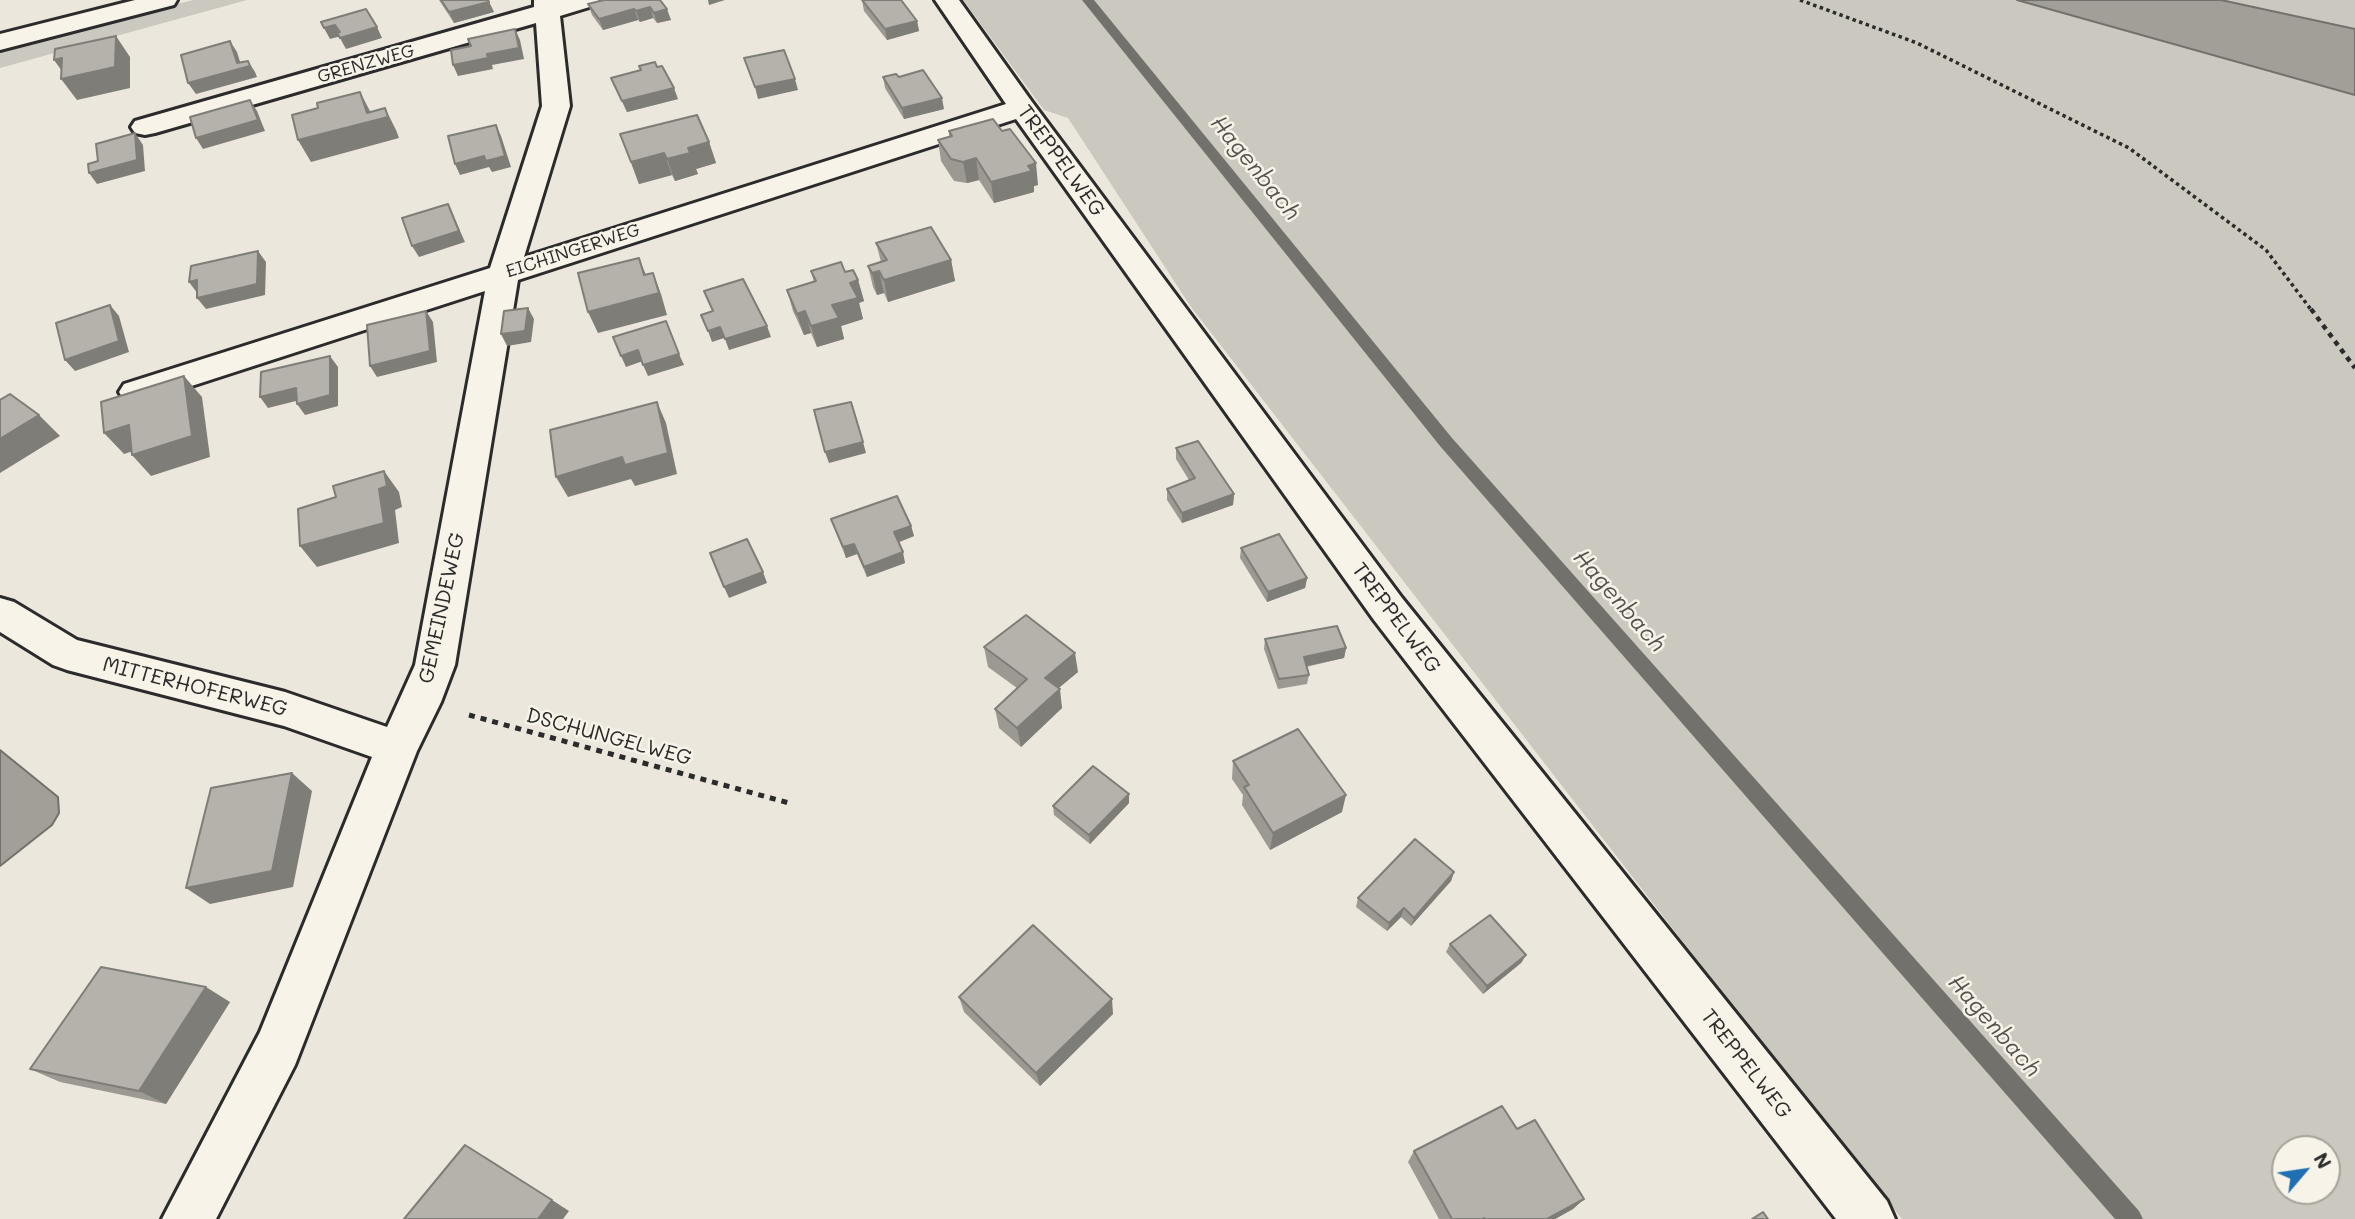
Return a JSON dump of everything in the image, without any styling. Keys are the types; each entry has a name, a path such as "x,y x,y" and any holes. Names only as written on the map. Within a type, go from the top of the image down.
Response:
{"street":[{"path":"0,43 165,0"},
{"name":"GRENZWEG","path":"145,127 547,6 587,0"},
{"name":"TREPPELWEG","path":"947,0 1022,108 1388,609 1869,1219"},
{"name":"GEMEINDEWEG","path":"188,1219 278,1048 397,748 421,702 435,665 505,273 556,106 547,6"},
{"name":"EICHINGERWEG","path":"124,396 1022,108"},
{"name":"MITTERHOFERWEG","path":"0,612 67,654 285,709 397,748"}],"path":[{"path":"1800,0 1917,43 2129,148 2266,250 2355,368"},
{"name":"DSCHUNGELWEG","path":"421,702 789,803"}],"shaded area":[{"path":"193,0 247,0 0,68 0,49"},
{"path":"963,0 2017,0 2355,95 2355,1219 1902,1219 1824,1124 1191,307 1068,118 1044,110"},
{"path":"2017,0 2221,0 2355,29 2355,95"},
{"path":"2221,0 2355,0 2355,29"},
{"path":"0,750 58,797 59,813 52,825 0,866"}],"building":[{"path":"441,0 488,0 489,2 449,12"},
{"path":"604,0 660,0 667,9 654,13 650,7 636,11 634,9 599,19 588,4"},
{"path":"862,0 901,0 917,21 885,29"},
{"path":"366,9 377,27 340,38 337,33 340,32 335,25 324,28 321,22"},
{"path":"515,29 519,48 487,54 488,58 453,65 451,50 471,46 468,39"},
{"path":"116,36 115,67 61,79 62,58 54,60 55,49"},
{"path":"230,41 237,63 248,61 250,66 188,83 181,55"},
{"path":"784,50 795,79 755,87 744,58"},
{"path":"655,62 657,67 662,66 674,88 622,101 611,78 641,70 639,66"},
{"path":"923,70 942,98 902,108 883,77 896,74 899,77"},
{"path":"360,92 367,113 385,108 388,117 298,140 292,115 318,108 317,103"},
{"path":"250,100 258,120 196,138 190,117"},
{"path":"697,115 709,142 688,148 690,153 667,159 664,153 631,162 620,134"},
{"path":"993,119 1002,131 1010,129 1036,163 1028,166 1032,171 991,182 976,158 963,162 951,159 938,140 952,136 949,131"},
{"path":"496,125 505,156 486,161 484,156 455,164 448,136"},
{"path":"135,133 137,160 89,173 88,164 98,161 96,144"},
{"path":"448,204 459,231 412,246 402,218"},
{"path":"931,227 951,260 884,280 879,271 872,273 868,266 887,260 876,243"},
{"path":"258,251 257,284 197,298 197,280 189,282 191,266"},
{"path":"639,258 644,275 653,273 659,293 588,312 578,273"},
{"path":"841,262 845,272 853,270 858,280 850,283 858,298 832,305 839,318 811,326 805,311 797,314 787,290 816,281 811,271"},
{"path":"743,279 767,326 725,339 720,327 708,331 701,315 713,311 704,291"},
{"path":"110,305 119,341 65,360 56,323"},
{"path":"528,308 525,331 501,334 504,311"},
{"path":"426,311 430,351 370,366 367,325"},
{"path":"666,321 679,354 643,365 638,350 621,356 613,337"},
{"path":"330,356 330,395 297,404 296,388 260,397 261,372"},
{"path":"184,376 192,436 132,455 129,425 104,433 101,402"},
{"path":"10,394 39,415 0,439 0,400"},
{"path":"657,402 668,453 625,465 622,457 556,477 550,430"},
{"path":"851,402 863,442 825,452 814,410"},
{"path":"1198,441 1234,494 1182,513 1167,489 1195,478 1176,448"},
{"path":"384,471 387,486 379,489 384,523 300,546 298,509 336,497 333,486"},
{"path":"897,496 911,526 894,532 903,552 864,567 854,544 843,547 831,519"},
{"path":"1279,534 1307,578 1268,592 1241,548"},
{"path":"747,539 763,572 724,587 710,553"},
{"path":"1026,615 1075,653 1045,678 1060,689 1017,728 995,709 1027,679 984,647"},
{"path":"1337,626 1346,648 1304,657 1309,675 1279,679 1265,639"},
{"path":"1298,729 1346,795 1273,833 1244,787 1249,785 1233,761"},
{"path":"1093,766 1129,794 1089,835 1053,806"},
{"path":"292,773 272,871 186,888 211,788"},
{"path":"1415,839 1454,872 1414,918 1404,908 1389,923 1358,898"},
{"path":"1490,915 1526,955 1487,986 1450,944"},
{"path":"1033,925 1112,999 1036,1073 959,997"},
{"path":"101,967 206,987 139,1091 30,1069"},
{"path":"1502,1106 1517,1129 1535,1120 1584,1199 1547,1219 1452,1219 1414,1151"},
{"path":"465,1145 552,1200 538,1219 404,1219"},
{"path":"1763,1212 1768,1219 1752,1219"}],"waterway":[{"name":"Hagenbach","path":"1088,0 1446,442 2131,1219"}]}
